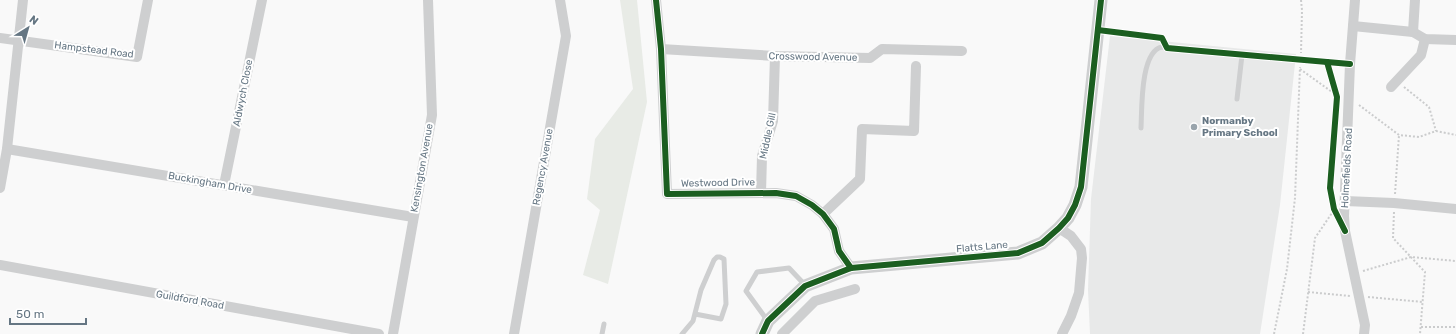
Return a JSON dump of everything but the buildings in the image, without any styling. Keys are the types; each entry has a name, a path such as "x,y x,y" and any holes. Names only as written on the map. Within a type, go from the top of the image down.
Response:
{"street":[{"path":"0,188 7,149 23,0"},
{"name":"Hampstead Road","path":"18,40 137,57 148,0"},
{"name":"Aldwych Close","path":"224,185 262,0"},
{"name":"Kensington Avenue","path":"393,334 432,115 428,0"},
{"name":"Regency Avenue","path":"514,334 566,36 560,0"},
{"path":"656,0 661,49"},
{"name":"Flatts Lane","path":"762,334 768,321 805,286 851,268 1018,253 1042,242 1059,228 1068,218 1075,206 1081,187 1101,0"},
{"name":"Holmefields Road","path":"1355,0 1350,64 1345,231 1365,325 1364,334"},
{"path":"1413,32 1415,0"},
{"path":"1353,26 1413,32 1425,39 1456,40"},
{"path":"0,38 18,40"},
{"path":"1394,84 1422,55 1425,39"},
{"name":"Crosswood Avenue","path":"661,49 776,56 870,58 882,49 962,51"},
{"name":"Westwood Drive","path":"661,49 667,194 776,193 796,196 812,204 823,214 834,229 839,251 851,268"},
{"name":"Middle Gill","path":"761,193 762,156 773,121 776,56"},
{"path":"823,214 860,180 862,129 914,130 916,66"},
{"name":"Buckingham Drive","path":"7,149 414,217"},
{"path":"1345,201 1394,203 1456,209"},
{"path":"1059,228 1071,236 1081,249 1082,258 1079,293 1071,316 1062,334"},
{"name":"Guildford Road","path":"0,265 379,334"},
{"path":"782,334 815,301 855,289"}],"lane":[{"path":"1141,128 1146,69 1151,56 1158,48 1350,64"},
{"path":"1237,99 1242,54"},
{"path":"682,334 690,326 695,314 701,290 714,260 716,257 720,257 724,259 725,263 726,304 720,319 695,314"},
{"path":"768,321 746,291 757,272 789,268 805,286"},
{"path":"602,334 604,324"}],"path":[{"path":"1274,334 1287,269 1295,198 1301,60 1302,10 1300,0"},
{"path":"1300,69 1337,97 1350,98 1399,135 1419,137 1436,131 1456,135"},
{"path":"1333,83 1337,97 1336,104"},
{"path":"1394,84 1429,107 1436,131"},
{"path":"1399,135 1393,238 1425,272 1420,334"},
{"path":"1333,202 1334,209 1345,231"},
{"path":"1303,334 1315,238 1334,209"},
{"path":"1354,274 1411,257 1456,261"},
{"path":"1421,327 1456,327"}],"shaded area":[{"path":"620,0 637,0 647,102 608,284 583,275 600,210 587,199 595,139 633,89"},
{"name":"Normanby Primary School","path":"1110,36 1296,54 1280,205 1260,334 1090,334 1088,290 1091,199"}],"cycle path":[{"path":"656,0 661,49 667,194 776,193 796,196 812,205 823,214 834,229 839,251 851,268"},
{"path":"762,334 768,321 805,286 851,268 1018,253 1042,243 1059,228 1068,218 1075,205 1081,187 1101,0"},
{"path":"1098,30 1162,38 1167,48 1350,64"},
{"path":"1327,62 1337,97 1330,188 1334,209 1345,231"}],"place":[{"name":"Normanby Primary School","path":"1194,127"}]}
